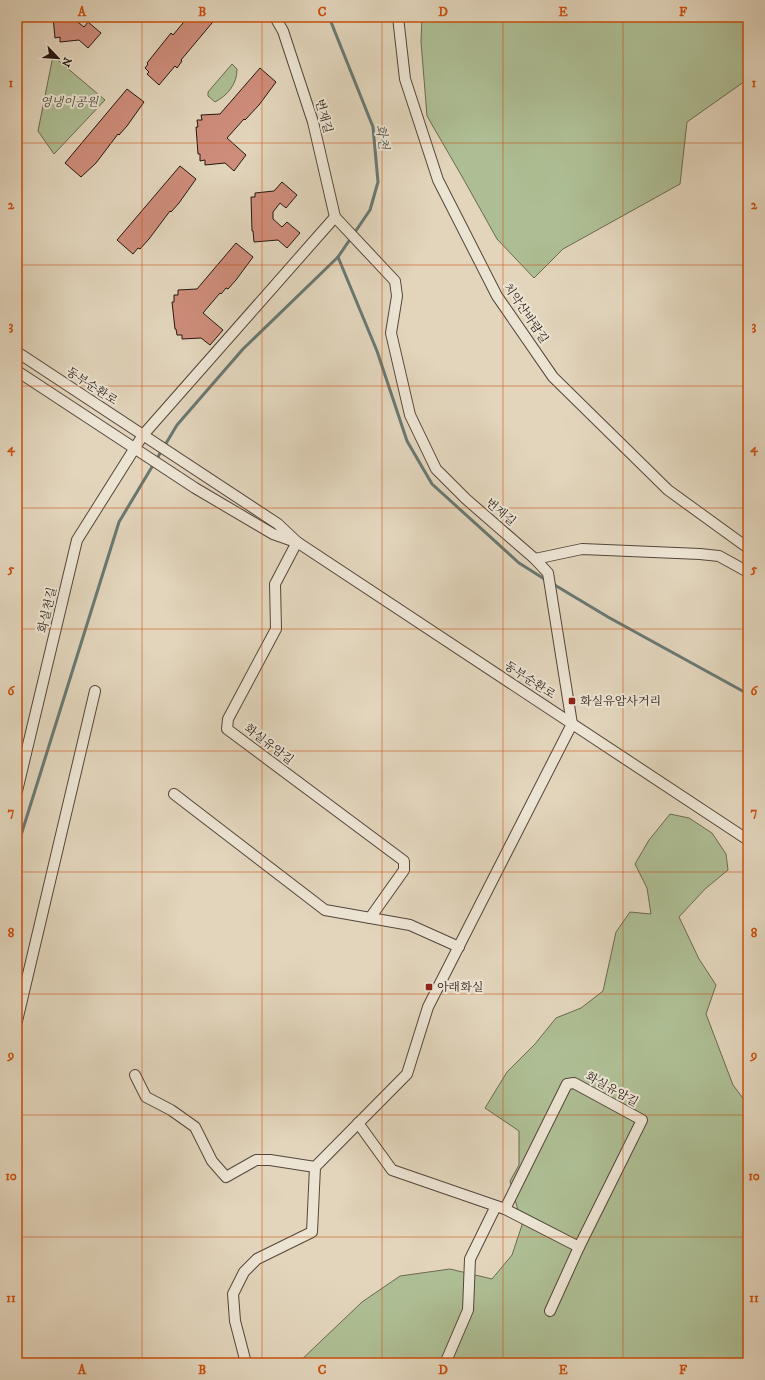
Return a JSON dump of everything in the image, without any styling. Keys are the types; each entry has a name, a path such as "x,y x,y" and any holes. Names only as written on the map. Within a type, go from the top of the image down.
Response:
{"street":[{"name":"번재길","path":"275,17 283,31 313,122 337,220 395,281 397,296 391,333 410,415 436,469 466,499 535,559 548,573 572,724"},
{"name":"치악산바람길","path":"398,17 406,79 438,180 497,296 553,377 668,490 748,548"},
{"name":"화실천길","path":"17,791 76,540 143,434 337,220"},
{"name":"동부순환로","path":"17,352 278,524 297,542 748,840"},
{"path":"17,371 134,448"},
{"name":"동부순환로","path":"134,448 195,488 273,534 297,542"},
{"name":"화실유암길","path":"297,542 275,584 276,629 228,719 227,729 404,861 404,870 370,918"},
{"path":"535,559 582,549 700,554 719,556 748,572"},
{"path":"17,1021 95,691"},
{"path":"246,1363 235,1321 233,1294 244,1272 257,1258 312,1232 315,1167 407,1074 428,1007 572,724"},
{"path":"174,794 325,910 410,925 459,947"},
{"path":"135,1075 146,1097 171,1110 195,1127 212,1161 226,1177 256,1160 270,1160 315,1167"},
{"name":"화실유암길","path":"446,1363 468,1310 470,1258 500,1207 567,1084 574,1083 642,1120 550,1311"},
{"path":"358,1123 392,1170 500,1207 580,1247"}],"green space":[{"path":"422,17 748,17 748,79 687,122 680,184 563,249 534,278 497,239 427,116 421,42"},
{"name":"영냉이공원","path":"53,56 105,100 54,154 38,131"},
{"path":"232,64 237,69 235,80 228,92 215,102 208,96 208,92"},
{"path":"670,814 689,818 712,833 726,854 728,870 705,889 679,917 699,959 716,985 706,1014 733,1085 748,1105 748,1363 298,1363 362,1302 400,1276 450,1269 492,1279 512,1255 522,1225 510,1181 519,1165 519,1131 485,1108 507,1072 535,1044 556,1018 581,1008 603,991 616,932 630,912 651,914 647,888 635,864 649,840"}],"building":[{"path":"53,17 74,17 74,19 84,27 88,22 101,33 88,48 79,40 60,42 60,37 55,38"},
{"path":"188,17 217,17 181,60 182,61 177,68 175,66 159,85 147,74 149,72 145,68 148,64 147,63 171,33 173,35"},
{"path":"260,68 276,82 259,105 227,138 246,155 234,171 225,163 205,165 205,160 200,161 200,154 198,154 196,127 198,127 197,120 202,120 201,115 220,114"},
{"path":"127,89 144,102 127,126 119,135 118,134 96,163 81,177 65,163"},
{"path":"180,166 196,179 179,203 171,212 170,211 149,239 133,254 117,240"},
{"path":"282,182 297,195 286,208 280,203 273,212 273,219 282,227 287,222 300,233 287,248 278,240 254,242 252,231 251,197 255,197 255,193 274,191"},
{"path":"236,243 253,257 228,289 226,288 221,294 220,293 203,313 223,330 210,345 201,338 182,339 182,335 177,335 175,329 172,302 174,302 174,295 178,295 178,290 197,289"}],"waterway":[{"name":"화천","path":"17,848 119,522 177,425 243,349 338,257 370,210 378,182 373,127 329,17"},
{"path":"338,257 377,351 407,441 432,484 519,563 546,580"},
{"path":"553,584 608,617 748,694"}],"place":[{"name":"화실유암사거리","path":"572,701"},
{"name":"아래화실","path":"429,987"}]}
